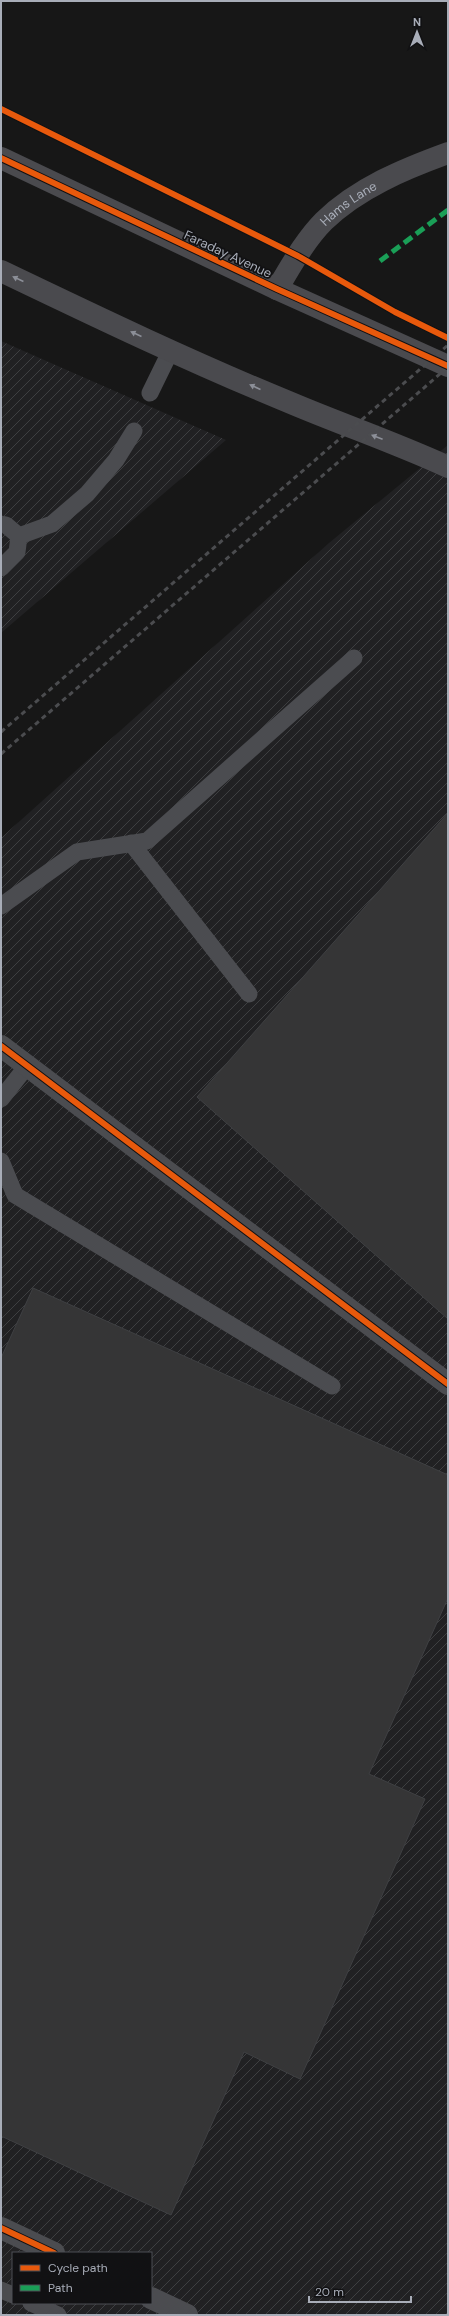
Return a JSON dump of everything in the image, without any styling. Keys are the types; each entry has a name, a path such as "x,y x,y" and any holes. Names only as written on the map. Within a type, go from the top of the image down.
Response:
{"street":[{"name":"Hams Lane","path":"277,289 298,256 323,222 356,196 403,169 448,153"},
{"name":"Faraday Avenue","path":"1,158 277,289 448,366"},
{"path":"1,271 171,350 290,403 414,451 448,467"},
{"path":"1,1046 448,1384"},
{"path":"1,2228 52,2252"},
{"path":"152,2298 187,2315"}],"lane":[{"path":"150,393 171,350"},
{"path":"19,536 52,524 86,494 116,460 134,431"},
{"path":"1,524 6,525 19,536"},
{"path":"1,568 17,552 19,536"},
{"path":"1,906 77,852 147,841 354,658"},
{"path":"131,843 249,994"},
{"path":"1,1099 27,1066"},
{"path":"1,1161 15,1195 332,1386"},
{"path":"1,2290 12,2295"},
{"path":"33,2304 58,2315"}],"shaded area":[{"path":"1,341 226,440 1,633"},
{"path":"448,445 448,2315 1,2315 1,838 329,543"}],"building":[{"path":"448,813 448,1319 197,1097"},
{"path":"33,1288 448,1475 448,1598 369,1774 425,1799 300,2079 244,2052 171,2215 1,2136 1,1358"}],"railway":[{"path":"1,732 448,345"},
{"path":"1,754 448,367"}],"marked path":[{"path":"380,261 448,210"}],"cycle path":[{"path":"1,109 298,256 395,312 448,338"},
{"path":"1,158 277,289 448,366"},
{"path":"1,1046 448,1384"},
{"path":"1,2228 52,2252"}]}
